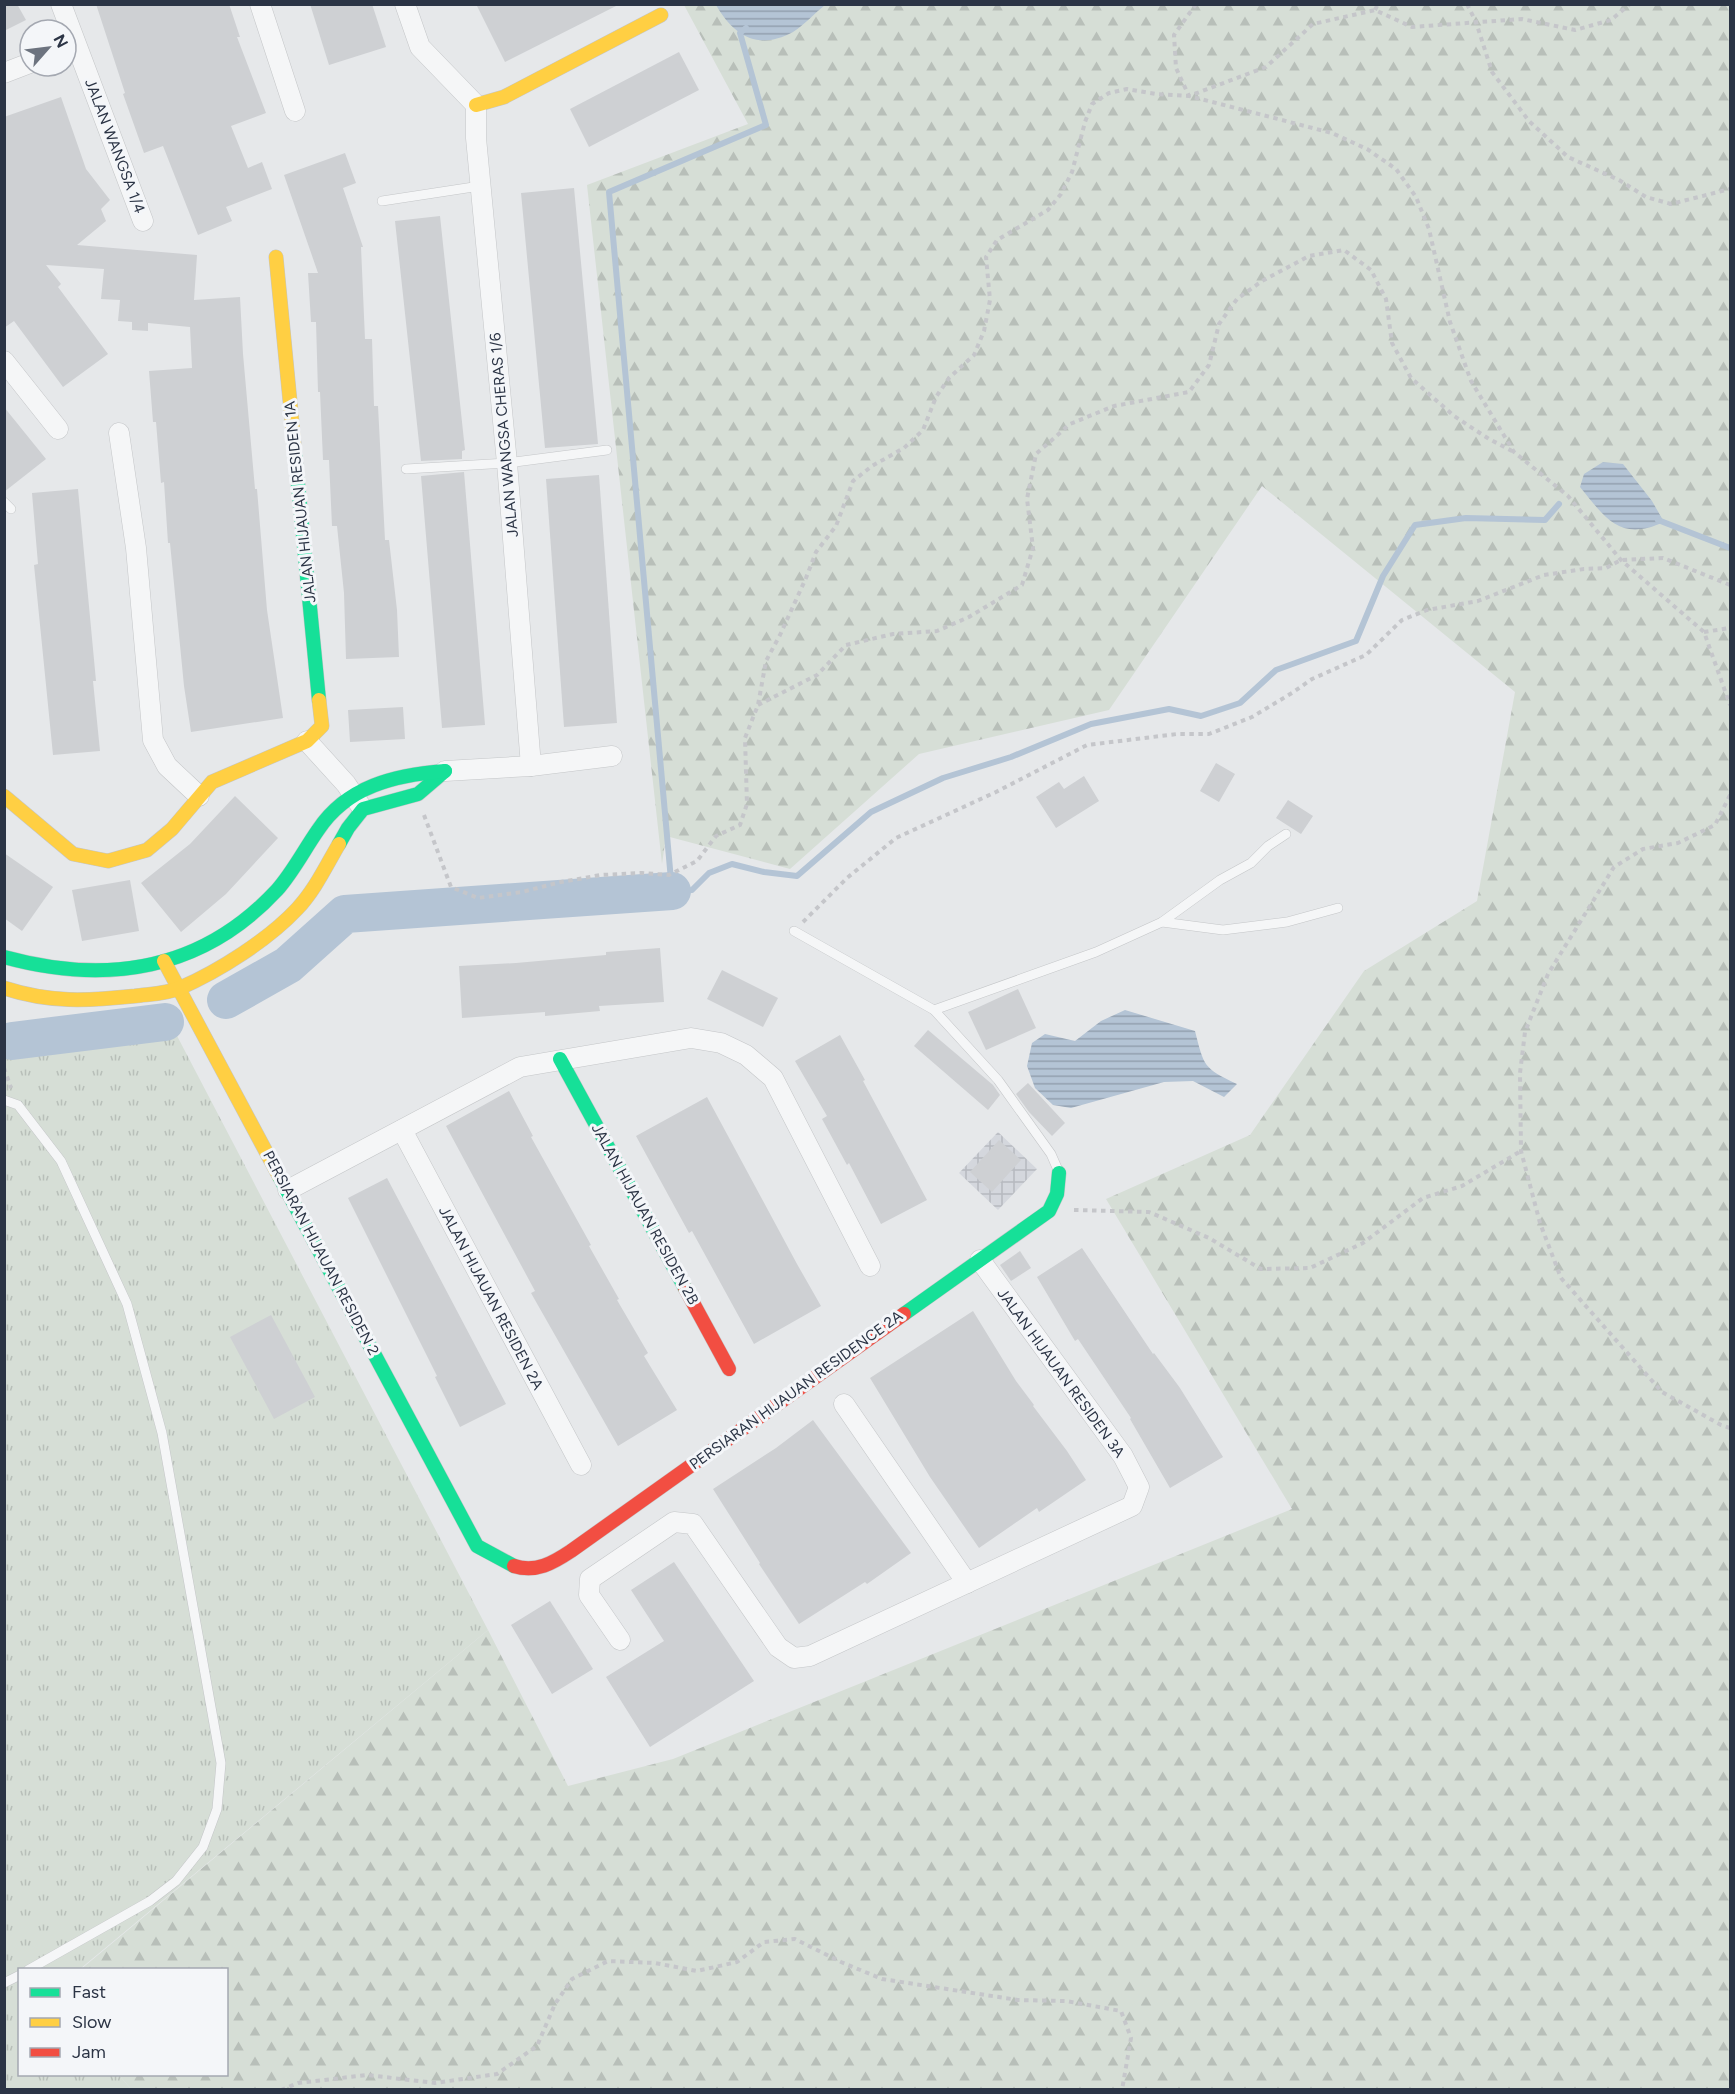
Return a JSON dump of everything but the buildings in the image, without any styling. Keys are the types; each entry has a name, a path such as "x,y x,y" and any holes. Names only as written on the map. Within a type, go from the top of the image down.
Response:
{"street":[{"path":"260,4 295,111"},
{"path":"405,4 420,47 476,105 504,97 661,15"},
{"name":"JALAN WANGSA 1/4","path":"78,63 143,221"},
{"name":"JALAN WANGSA CHERAS 1/6","path":"476,105 476,138 507,463 531,766"},
{"name":"JALAN HIJAUAN RESIDEN 1A","path":"276,257 322,726 307,741"},
{"path":"4,361 58,429"},
{"path":"119,433 136,548 153,740 166,766 199,796"},
{"path":"4,796 73,854 108,861 147,850 172,829 199,796 220,777 307,741 358,802"},
{"path":"4,988 26,996 56,1000 88,1000 139,996 179,988 257,943 291,916 314,889 348,828 358,802 372,784 419,772 531,766 612,756"},
{"path":"4,957 81,972 146,967 190,953 248,918 278,889 324,821 335,809 358,802 418,794 445,771"},
{"name":"PERSIARAN HIJAUAN RESIDEN 2","path":"164,961 477,1546"},
{"path":"288,1190 520,1067 691,1038 721,1043 746,1055 772,1078 870,1266"},
{"name":"JALAN HIJAUAN RESIDEN 2B","path":"560,1059 729,1368"},
{"name":"JALAN HIJAUAN RESIDEN 2A","path":"402,1130 581,1466"},
{"path":"1049,1211 1057,1194 1059,1173"},
{"name":"PERSIARAN HIJAUAN RESIDENCE 2A","path":"477,1546 503,1562 531,1569 550,1563 607,1526 1049,1211"},
{"name":"JALAN HIJAUAN RESIDEN 3A","path":"967,1583 1132,1506 1139,1487 1123,1456 980,1260"},
{"path":"620,1640 589,1595 590,1579 674,1522 693,1524 778,1647 794,1658 810,1656 967,1583 844,1404"}],"lane":[{"path":"381,201 480,186"},
{"path":"406,469 507,463 607,450"},
{"path":"934,1010 1096,952 1162,922 1220,880 1251,863 1268,846 1286,834"},
{"path":"1162,922 1223,930 1287,922 1338,908"},
{"path":"794,931 934,1010 998,1080 1051,1154 1059,1173"},
{"path":"4,1100 18,1105 61,1161 127,1305 162,1433 221,1763 217,1809 203,1847 176,1881 150,1901 32,1968"},
{"path":"4,1983 18,1976"}],"path":[{"path":"1189,96 1176,68 1174,35 1196,4"},
{"path":"1375,10 1378,4"},
{"path":"1467,4 1476,22 1492,72 1528,121 1568,157 1619,180 1646,197 1671,204 1731,189"},
{"path":"1189,96 1266,67 1313,24 1375,10 1412,27 1522,19 1575,30 1611,20 1630,4"},
{"path":"418,794 451,887 478,898 522,892 601,875 669,874 697,861 716,836 740,825 747,804 745,738 758,705 766,661 780,635 816,552 836,526 854,481 872,466 904,448 923,430 936,397 949,378 974,356 984,331 990,300 986,257 997,240 1048,210 1062,194 1072,172 1092,104 1109,93 1127,89 1189,96 1332,132 1368,149 1396,169 1416,197 1429,229 1450,322 1471,381 1514,452"},
{"path":"758,705 817,675 846,645 893,634 937,631 969,617 1022,585 1033,548 1027,499 1036,454 1070,424 1114,406 1189,392 1209,365 1219,324 1237,298 1262,281 1309,256 1344,250 1371,270 1386,299 1392,343 1411,378 1454,416 1489,440 1514,452 1568,496 1621,560 1704,632 1731,705"},
{"path":"794,931 847,878 896,838 996,792 1087,745 1176,734 1209,734 1252,717 1312,679 1366,655 1402,620 1427,610 1478,601 1544,575 1606,568 1621,560 1663,558 1731,585"},
{"path":"1704,632 1731,628"},
{"path":"1731,795 1715,825 1678,843 1644,849 1614,867 1548,974 1525,1032 1520,1073 1521,1150 1540,1223 1561,1278 1662,1392 1721,1425 1731,1428"},
{"path":"1049,1211 1149,1212 1209,1238 1261,1269 1310,1268 1363,1243 1423,1198 1462,1186 1521,1150"},
{"path":"281,2090 298,2083 367,2075 435,2083 497,2074 537,2046 555,2004 572,1979 608,1961 655,1963 697,1971 737,1962 764,1942 795,1939 882,1979 1018,2000 1066,2001 1121,2011 1131,2038 1122,2090"}],"shaded area":[{"path":"998,1132 1037,1169 998,1210 959,1173"}],"green space":[{"path":"684,5 1730,5 1730,2089 131,2089 120,2076 228,2076 228,1968 82,1968 488,1630 568,1786 673,1759 1292,1509 1106,1199 1250,1135 1364,971 1477,901 1515,692 1262,486 1109,710 919,754 790,869 666,836 662,864 587,185 748,124"},
{"path":"175,1032 488,1630 81,1968 18,1968 18,2076 120,2076 131,2089 5,2089 5,1059"}],"water":[{"path":"716,5 825,5 793,32 780,38 758,40 739,32 723,16"},
{"path":"1603,462 1623,464 1652,501 1664,522 1649,528 1636,529 1615,524 1606,517 1580,487 1584,474"},
{"path":"1125,1010 1195,1031 1207,1065 1217,1074 1237,1084 1224,1097 1193,1081 1164,1082 1071,1108 1053,1105 1035,1088 1027,1066 1032,1043 1045,1034 1075,1041 1101,1021"}],"waterway":[{"path":"746,28 740,33 766,125 609,192 672,891 692,890 709,873 732,864 764,872 797,876 871,812 943,778 1011,757 1091,724 1169,709 1201,716 1240,703 1276,670 1356,641 1383,576 1415,525 1466,518 1545,520 1559,504"},
{"path":"1658,520 1730,548"},
{"path":"226,1000 288,965 345,914 672,891"},
{"path":"12,1041 165,1022"}],"traffic: fast":[{"path":"295,453 319,700"},
{"path":"4,957 79,970 115,969 151,964 185,954 217,939 248,917 277,890 318,830 343,803 358,793 390,780 445,771"},
{"path":"339,844 363,809 418,794 445,771"},
{"path":"560,1059 685,1288"},
{"path":"904,1314 1049,1211 1057,1194 1059,1173"},
{"path":"279,1176 477,1546 514,1566"}],"traffic: slow":[{"path":"476,105 504,97 661,15"},
{"path":"276,257 295,453"},
{"path":"4,796 73,854 108,861 147,850 172,829 212,782 307,741 322,726 319,700"},
{"path":"4,988 37,996 85,1000 158,994 180,988 242,954 285,921 309,894 339,844"},
{"path":"164,961 279,1176"}],"traffic: jam":[{"path":"685,1288 729,1369"},
{"path":"514,1566 522,1568 544,1566 564,1555 904,1314"}]}
